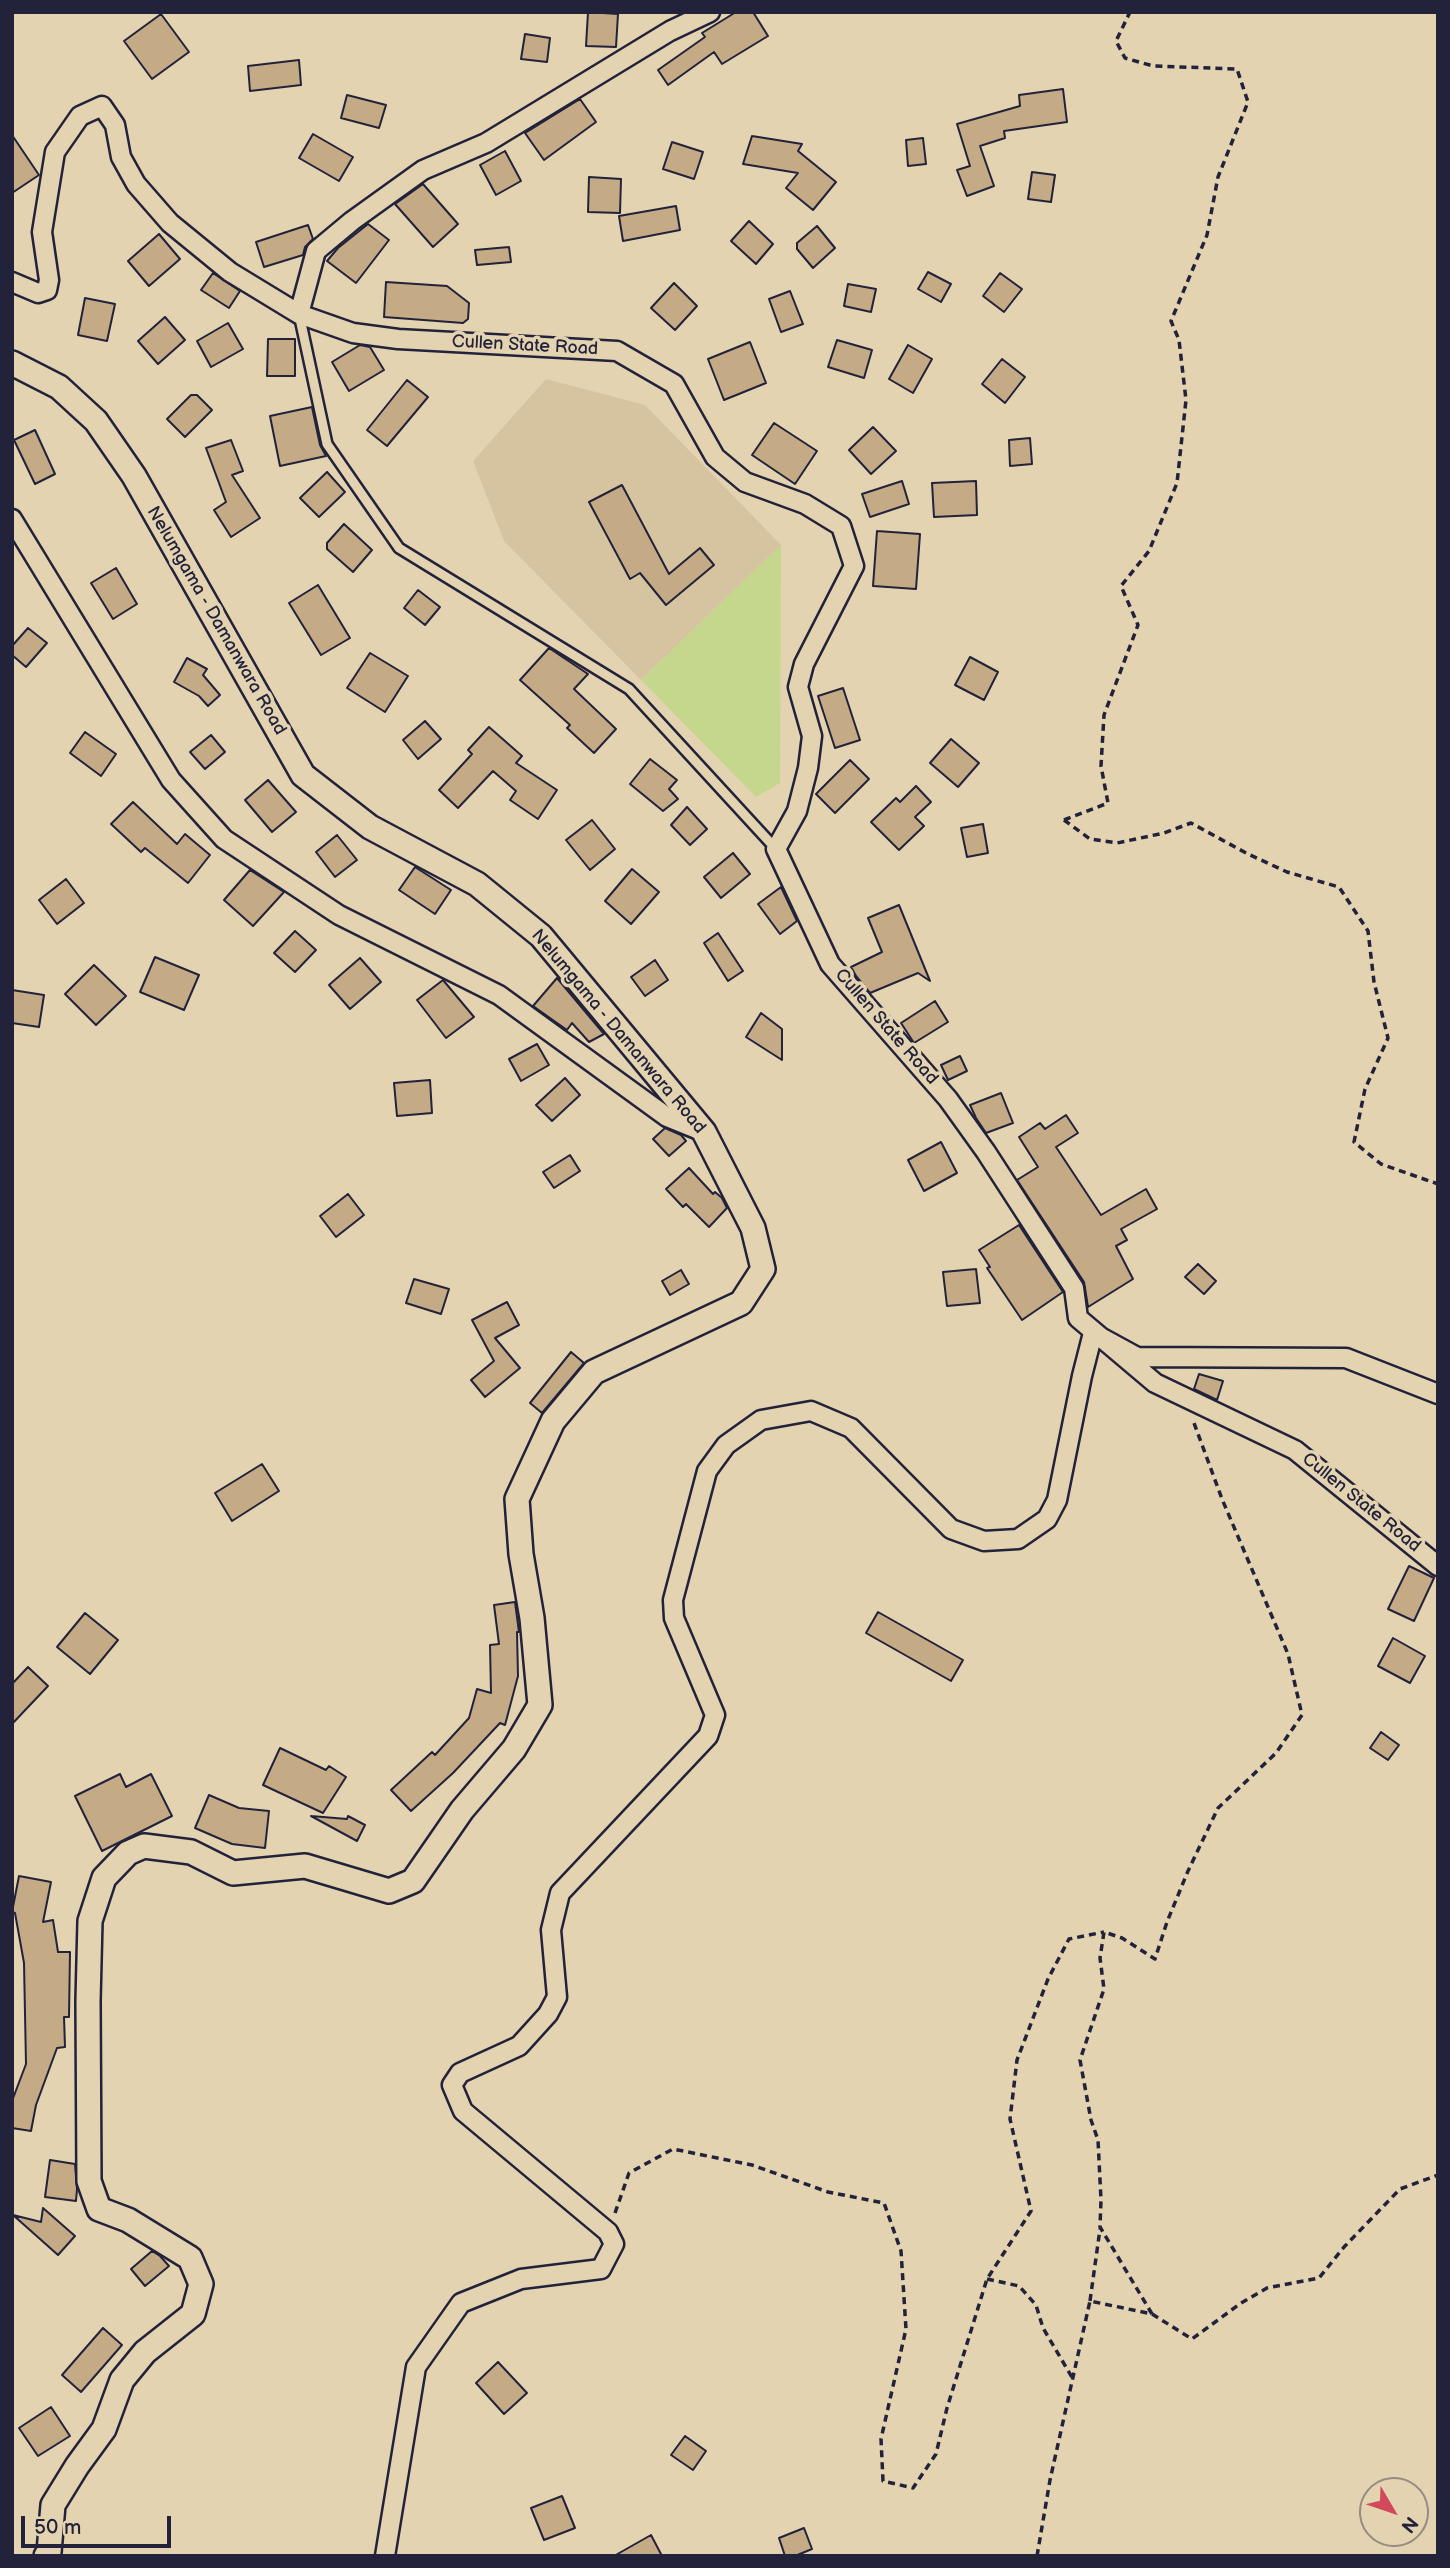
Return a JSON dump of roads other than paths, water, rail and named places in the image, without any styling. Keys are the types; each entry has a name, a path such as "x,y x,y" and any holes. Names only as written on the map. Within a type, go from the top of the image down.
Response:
{"street":[{"path":"299,314 316,251 352,221 423,170 486,143 670,31 710,12"},
{"name":"Cullen State Road","path":"12,282 38,293 47,290 50,280 42,232 55,152 80,116 102,106 115,125 121,157 136,184 170,223 230,272 299,314 353,333 398,339 617,351 674,384 715,457 745,482 805,504 841,526 853,566 804,664 798,687 812,736 808,768 797,811 776,849 830,964 948,1099 986,1152 1074,1288 1078,1318 1093,1333 1155,1384 1295,1450 1438,1566"},
{"name":"Nelumgama - Damanwara Road","path":"12,363 59,387 96,421 134,476 303,775 370,827 477,884 541,936 704,1132 753,1228 763,1269 741,1303 594,1372 553,1421 517,1499 521,1554 532,1618 540,1705 514,1749 462,1810 413,1881 388,1891 305,1866 233,1873 191,1852 144,1846 128,1853 104,1878 90,1921 89,2181 99,2210 128,2220 190,2258 201,2284 193,2314 145,2352 122,2380 104,2429 53,2505 49,2552 46,2556"},
{"path":"12,519 171,780 224,839 339,915 499,995 667,1117 704,1132"},
{"path":"385,2556 416,2367 461,2303 521,2279 601,2269 614,2244 608,2232 463,2111 452,2085 460,2073 519,2046 548,2014 557,1997 551,1930 560,1893 708,1736 715,1714 674,1618 673,1600 707,1471 726,1445 761,1420 811,1411 851,1428 951,1529 984,1541 1018,1539 1047,1519 1057,1500 1093,1333 1137,1357 1346,1358 1438,1394"}],"lane":[{"path":"299,314 327,444 399,548 629,689 776,849"}]}
